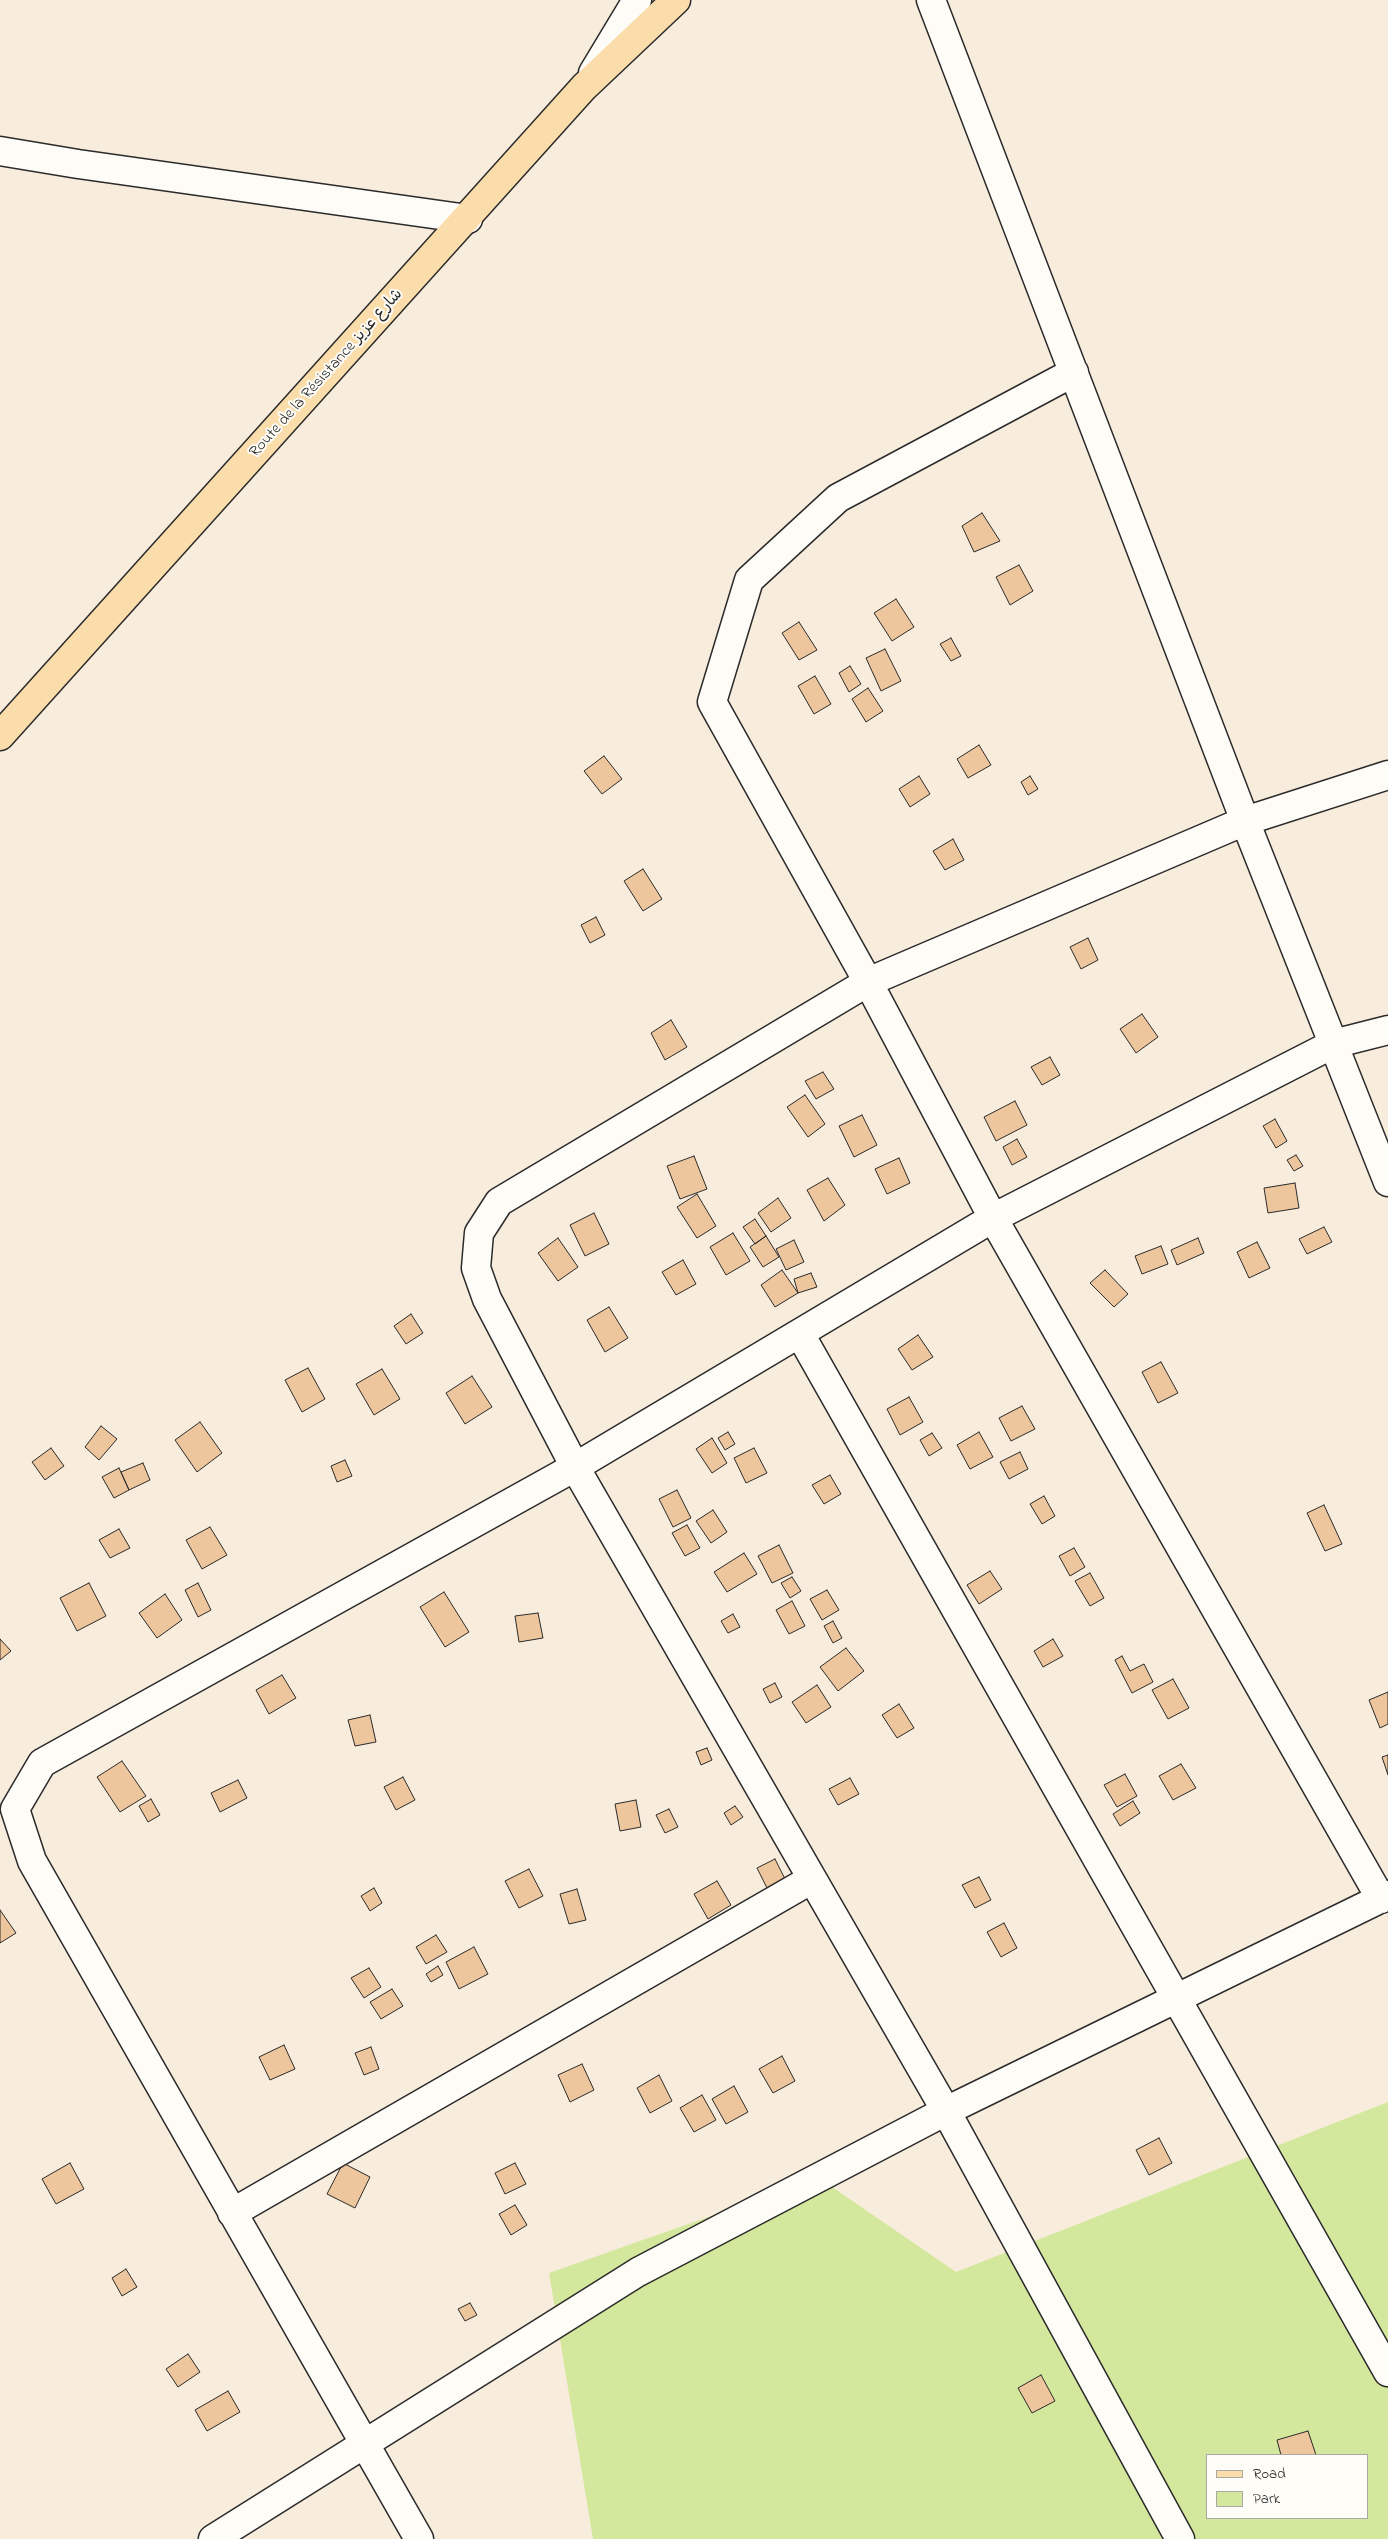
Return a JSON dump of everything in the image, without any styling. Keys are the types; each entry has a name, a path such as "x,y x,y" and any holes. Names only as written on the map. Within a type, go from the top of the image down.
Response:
{"main road":[{"path":"584,87 676,0"},
{"name":"Route de la Résistance شارع عزيز","path":"0,736 468,219 584,87"}],"street":[{"name":"Route de la Résistance شارع عزيز","path":"584,87 637,0"},
{"path":"931,0 1245,821 1388,1182"},
{"path":"0,151 78,164 468,219"},
{"path":"213,2539 638,2272 946,2111 1384,1897 993,1218 868,982 712,702 749,580 838,498 1074,372"},
{"path":"1180,2539 946,2111 575,1467 486,1299 476,1268 478,1233 499,1202 868,982 1245,821 1388,775"},
{"path":"419,2539 32,1861 15,1809 42,1763 575,1467 993,1218 1334,1044 1388,1030"},
{"path":"800,1334 1178,1998 1388,2372"},
{"path":"232,2213 812,1879"}],"green space":[{"path":"1388,2102 1388,2539 593,2539 549,2273 819,2178 956,2272"}],"building":[{"path":"982,513 1000,541 974,552 962,526"},
{"path":"1019,565 1033,591 1010,605 996,577"},
{"path":"896,599 914,627 892,641 874,613"},
{"path":"799,622 817,650 799,660 782,633"},
{"path":"951,638 961,656 951,661 940,644"},
{"path":"885,649 901,681 881,691 866,658"},
{"path":"850,666 861,684 849,692 839,673"},
{"path":"815,676 831,704 814,714 798,686"},
{"path":"868,688 883,711 866,722 852,699"},
{"path":"979,745 991,765 968,778 957,759"},
{"path":"604,756 622,779 602,794 584,771"},
{"path":"919,776 930,794 910,807 899,789"},
{"path":"1030,776 1038,789 1028,795 1021,782"},
{"path":"953,839 964,860 945,870 933,851"},
{"path":"643,869 662,899 643,911 624,881"},
{"path":"596,917 605,935 590,943 581,925"},
{"path":"1088,938 1098,960 1081,969 1070,947"},
{"path":"1142,1014 1158,1037 1136,1053 1120,1029"},
{"path":"671,1020 687,1047 665,1060 651,1033"},
{"path":"1050,1057 1060,1075 1042,1085 1031,1067"},
{"path":"823,1072 834,1089 816,1099 805,1081"},
{"path":"805,1095 825,1124 808,1137 787,1107"},
{"path":"1015,1101 1027,1125 996,1141 984,1117"},
{"path":"862,1115 877,1145 854,1157 839,1126"},
{"path":"1275,1119 1287,1141 1276,1148 1263,1126"},
{"path":"1017,1139 1027,1157 1012,1165 1003,1147"},
{"path":"1296,1155 1303,1166 1294,1171 1287,1160"},
{"path":"694,1156 707,1189 680,1199 667,1166"},
{"path":"899,1158 910,1183 887,1194 875,1169"},
{"path":"828,1178 845,1205 824,1221 807,1190"},
{"path":"1295,1183 1299,1208 1268,1213 1264,1188"},
{"path":"697,1194 716,1226 697,1238 677,1207"},
{"path":"778,1198 791,1218 771,1232 758,1213"},
{"path":"594,1213 609,1244 585,1256 570,1225"},
{"path":"755,1219 766,1236 755,1244 743,1227"},
{"path":"1324,1227 1332,1242 1307,1254 1299,1239"},
{"path":"733,1233 750,1261 726,1275 710,1247"},
{"path":"766,1236 779,1257 763,1267 750,1247"},
{"path":"558,1238 578,1267 558,1281 538,1253"},
{"path":"1198,1238 1204,1253 1177,1265 1171,1250"},
{"path":"794,1240 804,1262 786,1270 776,1249"},
{"path":"1257,1242 1270,1268 1249,1278 1237,1252"},
{"path":"1161,1246 1168,1264 1142,1274 1135,1256"},
{"path":"683,1260 696,1284 676,1295 662,1272"},
{"path":"782,1270 798,1293 775,1307 761,1285"},
{"path":"1105,1270 1128,1294 1114,1307 1090,1283"},
{"path":"811,1273 817,1287 798,1293 794,1279"},
{"path":"609,1307 628,1338 605,1352 587,1320"},
{"path":"411,1314 423,1333 406,1344 394,1326"},
{"path":"918,1335 933,1357 912,1370 898,1349"},
{"path":"1161,1362 1178,1393 1158,1403 1142,1372"},
{"path":"308,1368 325,1399 302,1412 285,1380"},
{"path":"382,1369 400,1399 374,1415 356,1384"},
{"path":"472,1376 492,1407 465,1424 446,1393"},
{"path":"909,1397 923,1422 900,1435 887,1409"},
{"path":"1022,1406 1035,1429 1011,1441 999,1418"},
{"path":"200,1422 222,1453 197,1472 175,1440"},
{"path":"101,1426 117,1439 99,1460 85,1447"},
{"path":"728,1432 735,1444 725,1450 718,1438"},
{"path":"979,1432 993,1457 970,1469 957,1445"},
{"path":"932,1433 942,1448 929,1456 920,1440"},
{"path":"712,1438 727,1463 712,1473 696,1449"},
{"path":"51,1448 64,1466 45,1480 32,1462"},
{"path":"754,1448 767,1473 746,1483 734,1458"},
{"path":"1020,1452 1028,1469 1009,1479 1000,1462"},
{"path":"345,1460 352,1476 337,1482 331,1466"},
{"path":"143,1463 150,1480 129,1490 121,1472"},
{"path":"119,1468 129,1490 114,1498 102,1477"},
{"path":"830,1475 841,1494 824,1504 812,1485"},
{"path":"677,1490 691,1518 673,1527 659,1499"},
{"path":"1044,1496 1055,1516 1042,1524 1030,1504"},
{"path":"1324,1505 1342,1544 1325,1551 1307,1513"},
{"path":"713,1510 727,1532 711,1543 696,1521"},
{"path":"687,1525 700,1548 685,1556 672,1533"},
{"path":"210,1527 227,1555 202,1569 186,1540"},
{"path":"119,1529 130,1548 110,1558 99,1540"},
{"path":"779,1545 793,1573 772,1583 758,1556"},
{"path":"1074,1548 1085,1567 1070,1576 1059,1556"},
{"path":"744,1553 757,1574 727,1592 714,1572"},
{"path":"990,1571 1002,1589 979,1604 967,1585"},
{"path":"1090,1573 1104,1598 1090,1606 1075,1581"},
{"path":"792,1577 801,1591 790,1598 781,1583"},
{"path":"89,1583 106,1616 77,1631 60,1598"},
{"path":"198,1583 211,1610 198,1617 185,1590"},
{"path":"827,1590 839,1610 822,1620 810,1599"},
{"path":"444,1592 469,1632 445,1647 420,1607"},
{"path":"165,1594 182,1620 157,1638 139,1613"},
{"path":"792,1601 805,1626 789,1634 776,1610"},
{"path":"538,1613 543,1638 519,1642 515,1616"},
{"path":"733,1614 740,1627 728,1633 721,1621"},
{"path":"833,1621 842,1638 833,1643 824,1626"},
{"path":"0,1639 11,1651 0,1660"},
{"path":"1053,1639 1063,1656 1043,1667 1034,1651"},
{"path":"846,1648 864,1671 838,1691 820,1667"},
{"path":"1122,1656 1130,1671 1144,1664 1153,1682 1132,1693 1115,1660"},
{"path":"282,1675 296,1698 269,1714 256,1690"},
{"path":"1173,1679 1189,1708 1168,1719 1152,1690"},
{"path":"775,1683 782,1697 770,1703 763,1689"},
{"path":"817,1685 831,1707 806,1723 792,1702"},
{"path":"1388,1692 1388,1724 1380,1728 1369,1700"},
{"path":"899,1704 914,1728 897,1738 882,1715"},
{"path":"370,1715 376,1742 355,1746 348,1720"},
{"path":"707,1748 712,1760 701,1765 696,1752"},
{"path":"1388,1755 1388,1775 1382,1757"},
{"path":"122,1761 146,1796 120,1812 97,1777"},
{"path":"1181,1764 1196,1788 1173,1800 1159,1776"},
{"path":"1125,1774 1137,1796 1117,1807 1104,1785"},
{"path":"403,1777 415,1800 396,1810 384,1787"},
{"path":"850,1778 859,1794 838,1805 829,1789"},
{"path":"238,1780 247,1798 220,1812 211,1793"},
{"path":"151,1799 160,1815 148,1822 139,1806"},
{"path":"636,1800 641,1827 620,1831 615,1804"},
{"path":"1133,1801 1140,1813 1120,1826 1113,1814"},
{"path":"735,1806 743,1817 731,1825 724,1813"},
{"path":"669,1809 678,1827 665,1833 656,1815"},
{"path":"775,1859 785,1879 767,1888 757,1868"},
{"path":"529,1869 543,1896 519,1908 505,1881"},
{"path":"979,1877 991,1900 975,1908 962,1885"},
{"path":"717,1881 731,1905 708,1919 694,1894"},
{"path":"374,1888 382,1903 370,1911 361,1896"},
{"path":"577,1889 586,1920 569,1924 560,1894"},
{"path":"0,1910 16,1933 0,1943"},
{"path":"1004,1923 1017,1948 1001,1957 987,1932"},
{"path":"436,1935 447,1952 426,1964 416,1947"},
{"path":"474,1947 488,1974 459,1989 446,1962"},
{"path":"438,1966 443,1975 431,1982 426,1974"},
{"path":"369,1968 381,1987 364,1998 351,1978"},
{"path":"392,1989 403,2006 381,2019 370,2002"},
{"path":"284,2045 295,2069 270,2080 259,2057"},
{"path":"371,2047 379,2069 364,2075 355,2053"},
{"path":"782,2056 795,2081 773,2093 759,2069"},
{"path":"582,2064 594,2090 570,2102 558,2075"},
{"path":"659,2075 672,2101 650,2113 637,2088"},
{"path":"734,2086 748,2112 726,2124 712,2099"},
{"path":"702,2095 716,2120 694,2132 680,2108"},
{"path":"1159,2138 1172,2163 1149,2175 1136,2150"},
{"path":"70,2163 84,2189 56,2204 42,2179"},
{"path":"343,2163 370,2177 355,2208 327,2194"},
{"path":"515,2163 526,2184 505,2194 495,2173"},
{"path":"515,2205 527,2225 511,2235 499,2214"},
{"path":"126,2269 137,2287 122,2296 112,2278"},
{"path":"470,2303 477,2315 465,2321 458,2309"},
{"path":"188,2354 200,2372 178,2387 166,2369"},
{"path":"1041,2375 1055,2401 1032,2413 1018,2388"},
{"path":"228,2391 240,2412 207,2431 195,2410"},
{"path":"1308,2431 1316,2454 1281,2454 1277,2440"}]}
